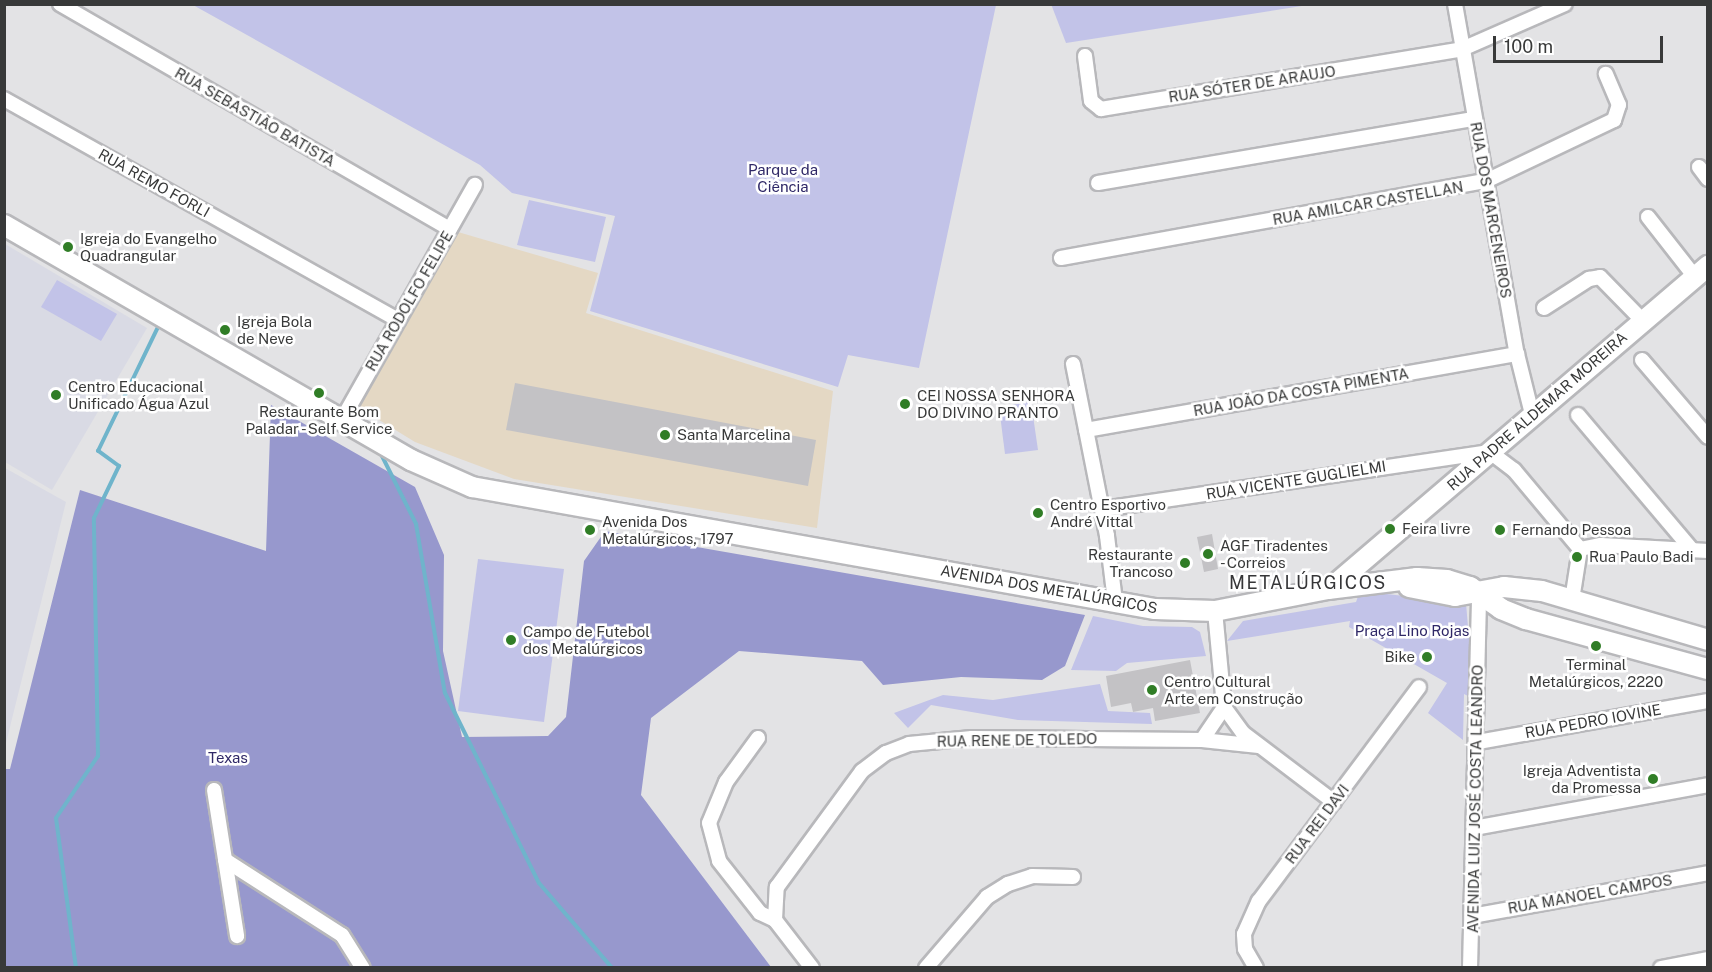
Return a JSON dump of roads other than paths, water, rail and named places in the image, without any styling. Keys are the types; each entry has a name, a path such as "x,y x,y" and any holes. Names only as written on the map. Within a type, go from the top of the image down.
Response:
{"main road":[{"name":"AVENIDA DOS METALÚRGICOS","path":"4,225 343,418 411,460 472,488 1155,609 1215,611 1362,585 1395,583 1455,596 1479,594 1504,587 1532,590 1572,600 1707,640"},
{"name":"RUA PADRE ALDEMAR MOREIRA","path":"1328,590 1370,559 1532,414 1701,272"},
{"path":"1362,585 1370,559"},
{"path":"1526,619 1521,602 1532,590"},
{"name":"AVENIDA DOS METALÚRGICOS","path":"1479,594 1526,619 1707,669"}],"street":[{"name":"RUA SEBASTIÃO BATISTA","path":"60,4 450,229"},
{"name":"RUA DOS MARCENEIROS","path":"1455,4 1517,354 1532,414"},
{"name":"RUA SÓTER DE ARAUJO","path":"1085,56 1091,101 1101,109 1462,49 1565,4"},
{"name":"RUA AMILCAR CASTELLAN","path":"1061,258 1486,181 1614,120 1619,105 1606,74"},
{"name":"RUA REMO FORLI","path":"4,99 398,320"},
{"path":"1098,183 1474,119"},
{"path":"1698,167 1707,178"},
{"name":"RUA RODOLFO FELIPE","path":"343,418 475,185"},
{"path":"1648,217 1701,272"},
{"path":"1544,308 1589,279 1600,277 1643,321"},
{"name":"RUA JOÃO DA COSTA PIMENTA","path":"1086,430 1517,354"},
{"path":"1642,360 1707,437"},
{"path":"1073,364 1103,509 1115,601"},
{"path":"1578,415 1692,549"},
{"path":"1490,452 1514,470 1580,549 1572,600"},
{"name":"RUA VICENTE GUGLIELMI","path":"1103,509 1490,452"},
{"path":"1580,549 1601,544 1707,551"},
{"name":"AVENIDA LUIZ JOSÉ COSTA LEANDRO","path":"1470,968 1478,742 1479,594"},
{"path":"1215,611 1224,707 1259,746 1334,802"},
{"name":"RUA REI DAVI","path":"1256,968 1243,944 1247,923 1419,687"},
{"name":"RUA PEDRO IOVINE","path":"1478,742 1707,701"},
{"path":"1202,740 1224,707"},
{"path":"758,738 726,782 709,823 719,861 760,913 775,920 812,968"},
{"name":"RUA RENE DE TOLEDO","path":"775,920 774,897 786,870 862,771 886,753 909,744 972,738 1202,740 1259,746"},
{"path":"1474,828 1707,785"},
{"path":"214,790 237,936"},
{"path":"225,860 342,934 363,968"},
{"name":"RUA MANOEL CAMPOS","path":"1472,916 1707,873"},
{"path":"926,968 987,897 1008,884 1032,876 1073,877"},
{"path":"1661,968 1707,959"}],"waterway":[{"path":"76,968 56,818 98,756 94,518 119,466 98,451 158,327"},
{"path":"379,450 416,524 445,693 539,883 612,968"}],"place":[{"name":"Igreja do Evangelho Quadrangular","path":"68,247"},
{"name":"Igreja Bola de Neve","path":"225,330"},
{"name":"Restaurante Bom Paladar - Self Service","path":"319,393"},
{"name":"Centro Educacional Unificado Água Azul","path":"56,395"},
{"name":"CEI NOSSA SENHORA DO DIVINO PRANTO","path":"905,404"},
{"name":"Santa Marcelina","path":"665,435"},
{"name":"Centro Esportivo André Vittal","path":"1038,513"},
{"name":"Feira livre","path":"1390,529"},
{"name":"Avenida Dos Metalúrgicos, 1797","path":"590,530"},
{"name":"Fernando Pessoa","path":"1500,530"},
{"name":"AGF Tiradentes - Correios","path":"1208,554"},
{"name":"Rua Paulo Badi","path":"1577,557"},
{"name":"Restaurante Trancoso","path":"1185,563"},
{"name":"Campo de Futebol dos Metalúrgicos","path":"511,640"},
{"name":"Terminal Metalúrgicos, 2220","path":"1596,646"},
{"name":"Bike","path":"1427,657"},
{"name":"Centro Cultural Arte em Construção","path":"1152,690"},
{"name":"Igreja Adventista da Promessa","path":"1653,779"}],"district":[{"name":"METALÚRGICOS","path":"1308,583"}],"park label":[{"name":"Parque da Ciência","path":"783,178"},
{"name":"Praça Lino Rojas","path":"1412,631"},
{"name":"Texas","path":"228,758"}]}
